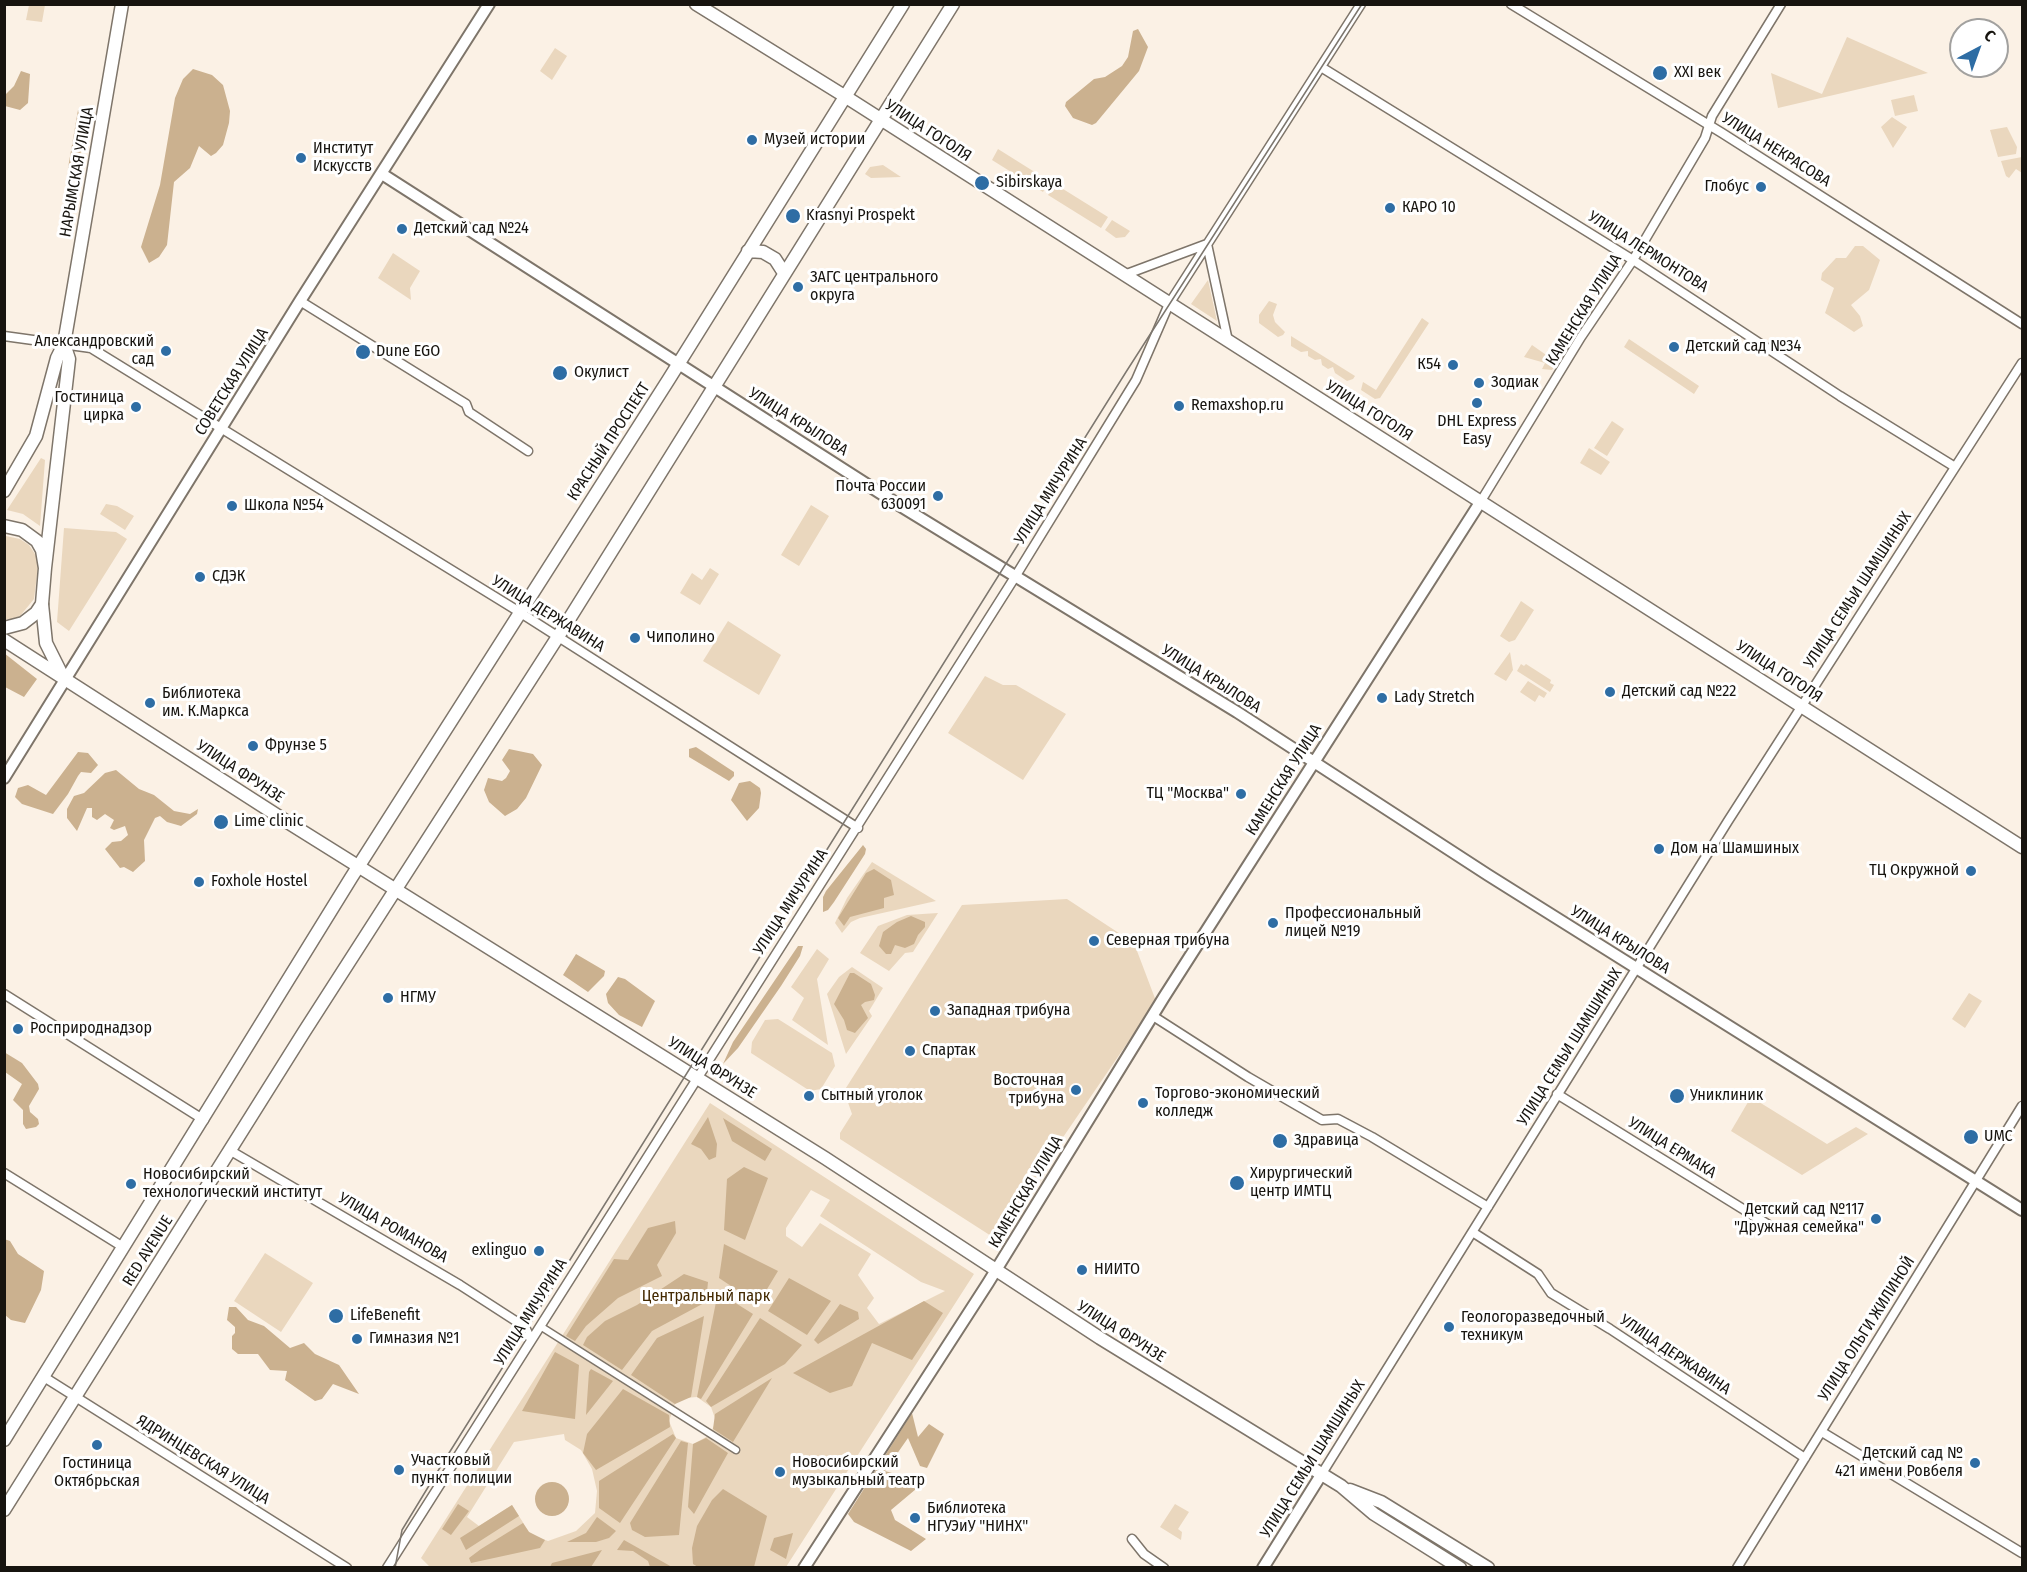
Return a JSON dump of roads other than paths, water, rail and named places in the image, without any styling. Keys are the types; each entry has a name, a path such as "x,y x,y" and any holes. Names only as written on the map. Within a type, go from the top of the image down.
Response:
{"main road":[{"name":"НАРЫМСКАЯ УЛИЦА","path":"4,491 36,436 57,358 64,344 122,4"},
{"name":"УЛИЦА ГОГОЛЯ","path":"696,4 846,97 2022,847"},
{"name":"КРАСНЫЙ ПРОСПЕКТ","path":"204,1120 359,866 678,364 903,4"},
{"path":"396,889 557,638 953,4"},
{"path":"748,251 763,252 775,259 784,273"},
{"name":"НАРЫМСКАЯ УЛИЦА","path":"42,604 69,359 64,344"},
{"path":"4,526 22,530 37,541 45,559 45,568"},
{"path":"4,628 30,618 42,604"},
{"name":"УЛИЦА ФРУНЗЕ","path":"42,604 46,643 66,680"},
{"name":"УЛИЦА ФРУНЗЕ","path":"4,640 696,1078 1100,1338 1321,1475 1341,1486 1381,1502 1488,1568"},
{"name":"RED AVENUE","path":"4,1510 396,889"},
{"name":"RED AVENUE","path":"4,1440 204,1120"},
{"name":"УЛИЦА ФРУНЗЕ","path":"1341,1486 1374,1514 1460,1568"}],"street":[{"name":"СОВЕТСКАЯ УЛИЦА","path":"4,778 300,301 489,4"},
{"name":"УЛИЦА МИЧУРИНА","path":"387,1568 1015,577 1136,380 1169,304 1361,4"},
{"name":"УЛИЦА НЕКРАСОВА","path":"1511,4 2022,324"},
{"name":"КАМЕНСКАЯ УЛИЦА","path":"804,1568 996,1270 1153,1016 1481,501 1581,337 1633,260 1705,138 1712,116 1781,4"},
{"name":"УЛИЦА ЛЕРМОНТОВА","path":"1321,67 1633,260 1840,396 1955,467"},
{"name":"УЛИЦА КРЫЛОВА","path":"382,174 714,387 1015,577 1237,712 1313,763 2022,1210"},
{"path":"1124,275 1207,244 1228,342"},
{"path":"300,301 466,404 469,412 528,451"},
{"name":"УЛИЦА ДЕРЖАВИНА","path":"4,336 91,348 222,427 858,828"},
{"name":"УЛИЦА СЕМЬИ ШАМШИНЫХ","path":"1263,1568 1474,1233 1557,1094 2022,363"},
{"path":"4,994 204,1120"},
{"path":"1153,1016 1248,1077 1322,1120 1338,1119 1355,1128 1488,1208"},
{"name":"УЛИЦА ЕРМАКА","path":"1557,1094 1772,1227"},
{"name":"УЛИЦА ОЛЬГИ ЖИЛИНОЙ","path":"1737,1568 2022,1106"},
{"name":"УЛИЦА РОМАНОВА","path":"231,1151 460,1285 525,1327 531,1340"},
{"path":"4,1173 123,1247"},
{"name":"УЛИЦА ДЕРЖАВИНА","path":"1474,1233 1538,1274 1551,1293 1610,1329 1805,1458"},
{"path":"540,1326 736,1450"},
{"name":"ЯДРИНЦЕВСКАЯ УЛИЦА","path":"44,1377 347,1568"},
{"path":"1822,1432 2022,1554"},
{"path":"1132,1539 1144,1554 1164,1568"}],"tram line":[{"path":"395,1568 402,1530 444,1461 1126,372 1362,4"}],"place":[{"name":"XXI век","path":"1660,73"},
{"name":"Музей истории","path":"752,140"},
{"name":"Институт Искусств","path":"301,158"},
{"name":"Sibirskaya","path":"982,183"},
{"name":"Глобус","path":"1761,187"},
{"name":"КАРО 10","path":"1390,208"},
{"name":"Krasnyi Prospekt","path":"793,216"},
{"name":"Детский сад №24","path":"402,229"},
{"name":"ЗАГС центрального округа","path":"798,287"},
{"name":"Детский сад №34","path":"1674,347"},
{"name":"Александровский сад","path":"166,351"},
{"name":"Dune EGO","path":"363,352"},
{"name":"К54","path":"1453,365"},
{"name":"Окулист","path":"560,373"},
{"name":"Зодиак","path":"1479,383"},
{"name":"DHL Express Easy","path":"1477,403"},
{"name":"Remaxshop.ru","path":"1179,406"},
{"name":"Гостиница цирка","path":"136,407"},
{"name":"Почта России 630091","path":"938,496"},
{"name":"Школа №54","path":"232,506"},
{"name":"СДЭК","path":"200,577"},
{"name":"Чиполино","path":"635,638"},
{"name":"Детский сад №22","path":"1610,692"},
{"name":"Lady Stretch","path":"1382,698"},
{"name":"Библиотека им. К.Маркса","path":"150,703"},
{"name":"Фрунзе 5","path":"253,746"},
{"name":"ТЦ \"Москва\"","path":"1241,794"},
{"name":"Lime clinic","path":"221,822"},
{"name":"Дом на Шамшиных","path":"1659,849"},
{"name":"ТЦ Окружной","path":"1971,871"},
{"name":"Foxhole Hostel","path":"199,882"},
{"name":"Профессиональный лицей №19","path":"1273,923"},
{"name":"Северная трибуна","path":"1094,941"},
{"name":"НГМУ","path":"388,998"},
{"name":"Западная трибуна","path":"935,1011"},
{"name":"Росприроднадзор","path":"18,1029"},
{"name":"Спартак","path":"910,1051"},
{"name":"Восточная трибуна","path":"1076,1090"},
{"name":"Сытный уголок","path":"809,1096"},
{"name":"Униклиник","path":"1677,1096"},
{"name":"Торгово-экономический колледж","path":"1143,1103"},
{"name":"UMC","path":"1971,1137"},
{"name":"Здравица","path":"1280,1141"},
{"name":"Хирургический центр ИМТЦ","path":"1237,1183"},
{"name":"Новосибирский технологический институт","path":"131,1184"},
{"name":"Детский сад №117 \"Дружная семейка\"","path":"1876,1219"},
{"name":"exlinguo","path":"539,1251"},
{"name":"НИИТО","path":"1082,1270"},
{"name":"LifeBenefit","path":"336,1316"},
{"name":"Геологоразведочный техникум","path":"1449,1327"},
{"name":"Гимназия №1","path":"357,1339"},
{"name":"Гостиница Октябрьская","path":"97,1445"},
{"name":"Детский сад № 421 имени Ровбеля","path":"1975,1463"},
{"name":"Участковый пункт полиции","path":"399,1470"},
{"name":"Новосибирский музыкальный театр","path":"780,1472"},
{"name":"Библиотека НГУЭиУ \"НИНХ\"","path":"915,1518"}],"park label":[{"name":"Центральный парк","path":"706,1297"}]}
